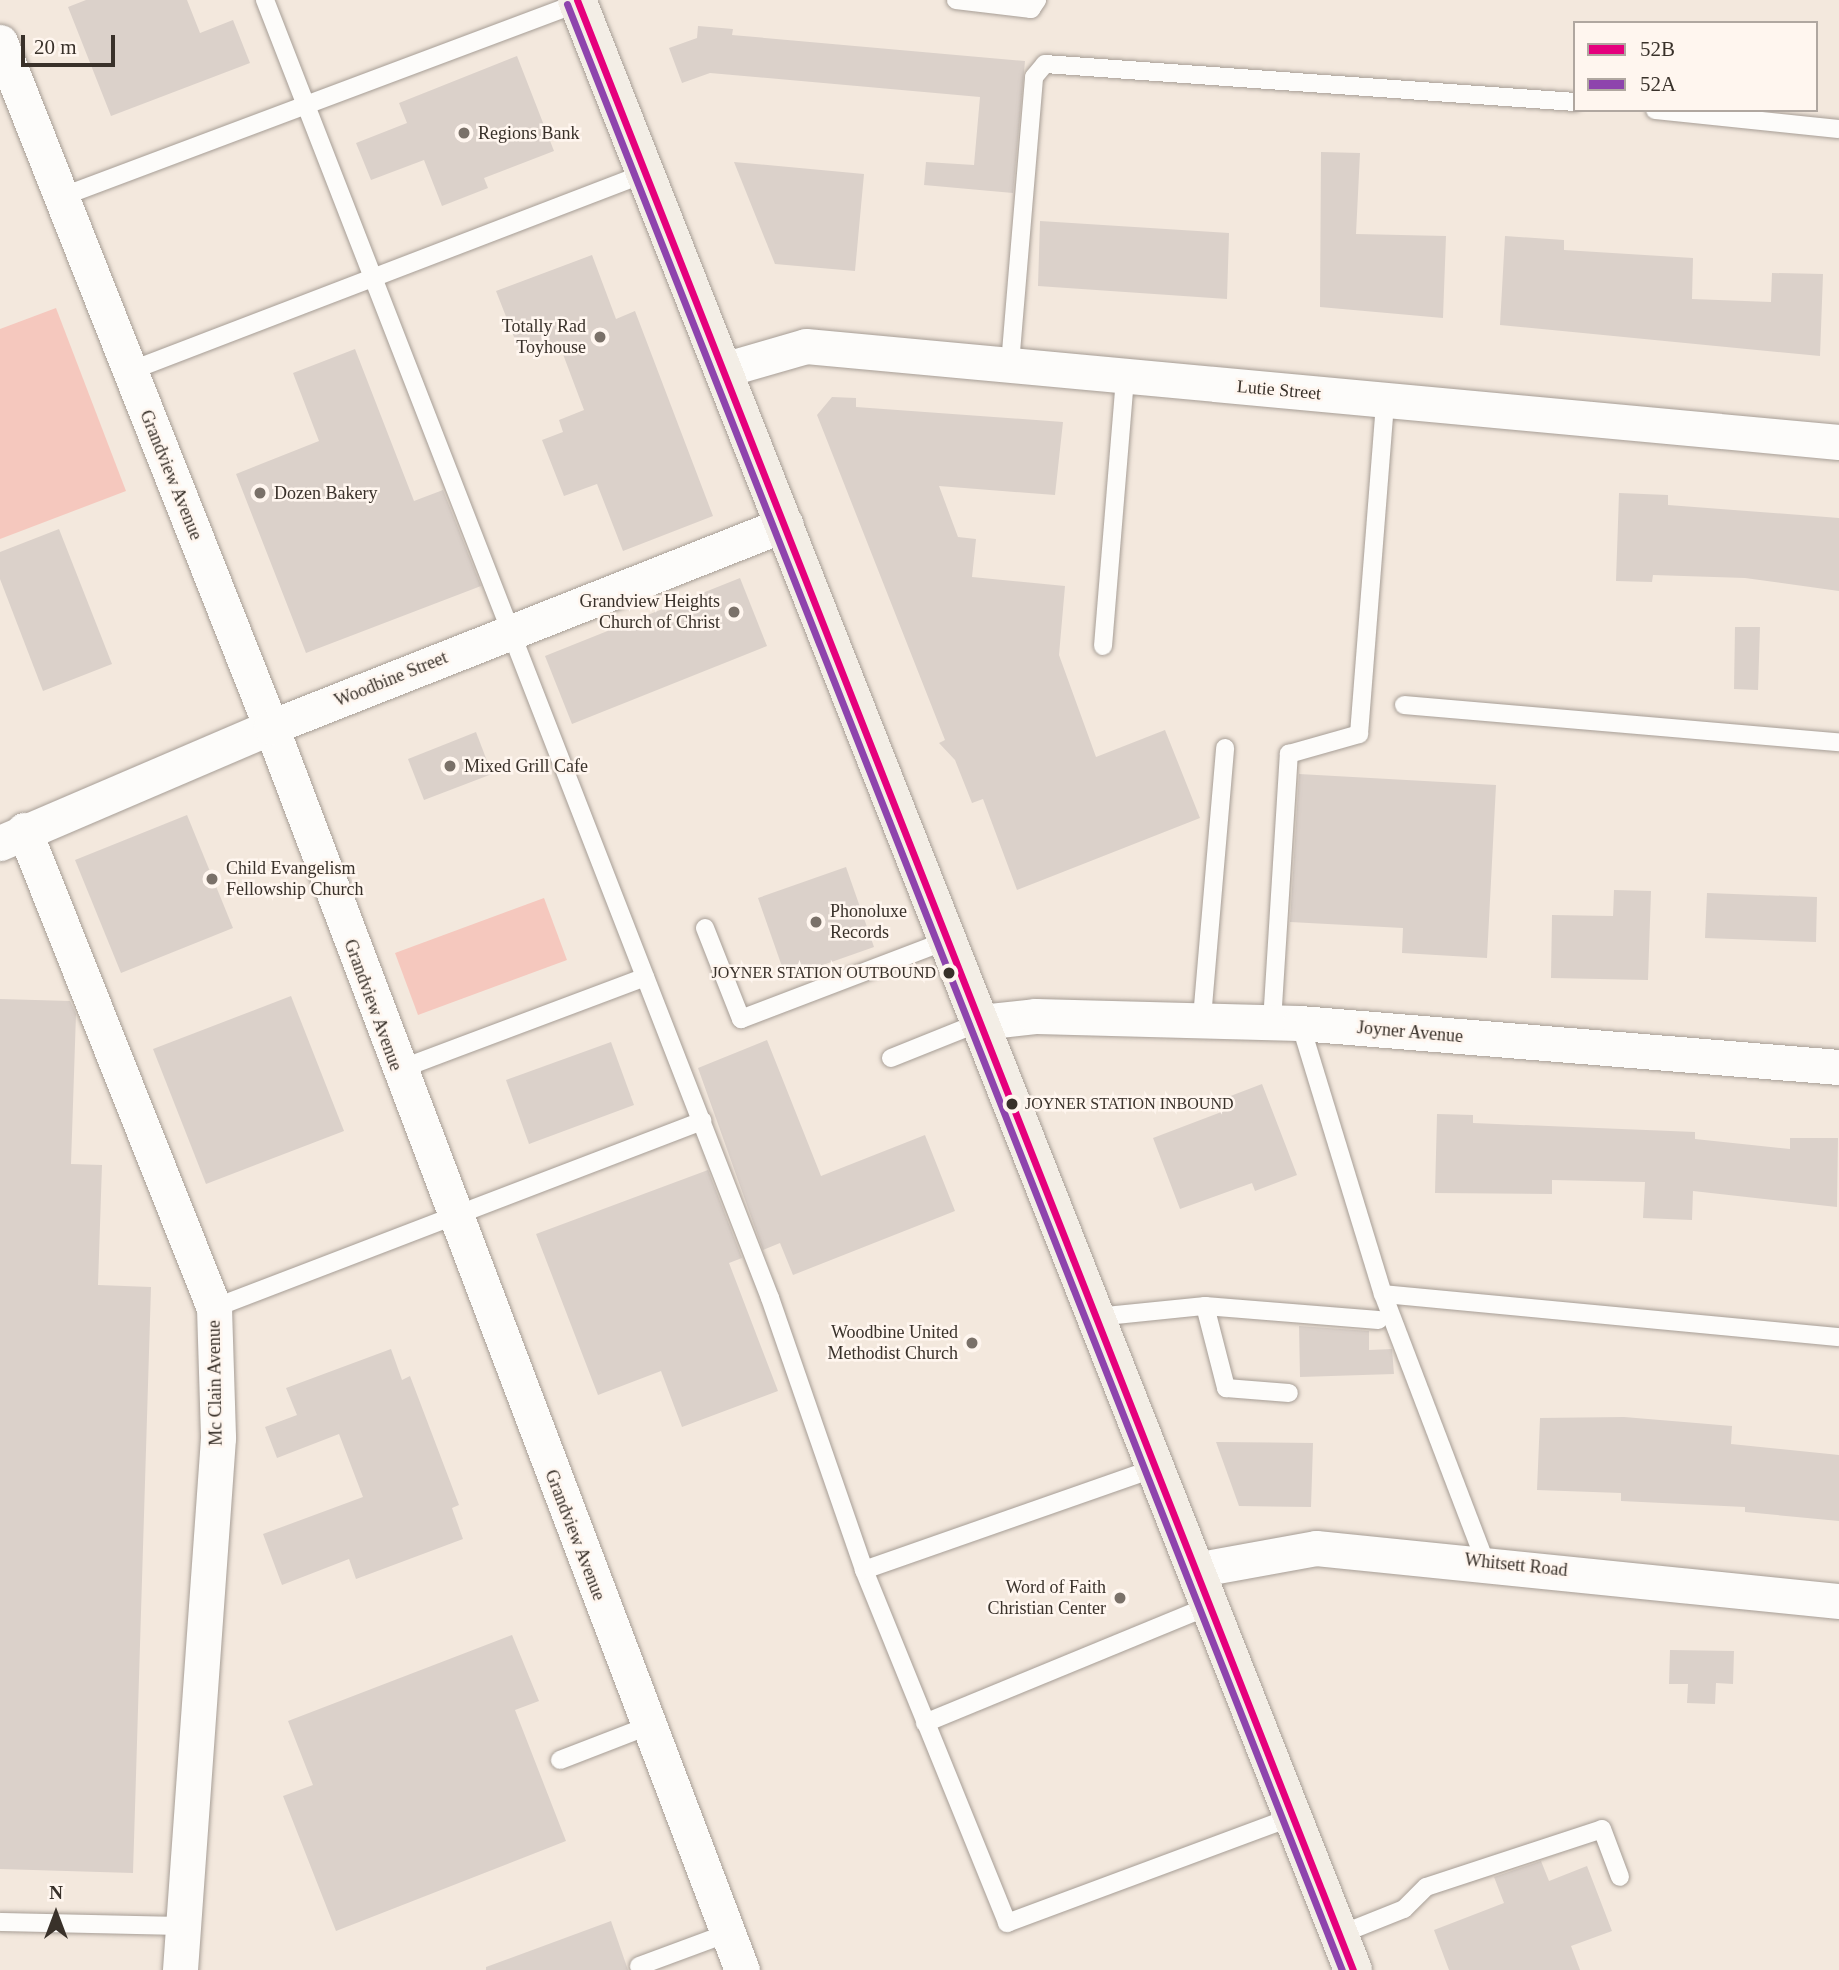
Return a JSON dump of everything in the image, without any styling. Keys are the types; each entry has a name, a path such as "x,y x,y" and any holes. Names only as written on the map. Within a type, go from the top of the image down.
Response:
{"main road":[{"path":"578,1 1353,1970"}],"street":[{"name":"Grandview Avenue","path":"0,42 271,727 453,1219 742,1970"},
{"name":"Lutie Street","path":"723,370 806,345 1839,442"},
{"name":"Woodbine Street","path":"12,837 271,727 785,524"},
{"name":"Mc Clain Avenue","path":"12,837 214,1308 218,1438 180,1970"},
{"name":"Joyner Avenue","path":"981,1022 1035,1016 1202,1018 1839,1067"},
{"name":"Whitsett Road","path":"1195,1570 1317,1548 1485,1561 1839,1601"}],"lane":[{"path":"265,0 374,274 702,1122 864,1570 1007,1923 1292,1817"},
{"path":"956,0 1031,9 1037,0"},
{"path":"61,197 578,1"},
{"path":"1010,365 1034,77 1045,64 1573,102"},
{"path":"1674,112 1839,129"},
{"path":"130,371 374,274 646,173"},
{"path":"1103,646 1125,376"},
{"path":"1385,400 1359,734 1289,754 1286,1023 1383,1294 1485,1561"},
{"path":"1404,705 1839,742"},
{"path":"1202,1018 1225,748"},
{"path":"705,928 741,1019 948,940"},
{"path":"398,1070 645,977"},
{"path":"891,1058 981,1022"},
{"path":"214,1308 702,1122"},
{"path":"1383,1294 1839,1337"},
{"path":"1096,1317 1205,1306 1378,1320"},
{"path":"1205,1306 1226,1388 1289,1393"},
{"path":"864,1570 1155,1468"},
{"path":"925,1723 1209,1606"},
{"path":"560,1760 648,1726"},
{"path":"1339,1935 1404,1909 1426,1887 1602,1829 1620,1877"},
{"path":"0,1922 183,1926"},
{"path":"639,1966 728,1933"}],"shaded area":[{"path":"56,308 126,491 0,539 0,329"},
{"path":"544,898 567,960 418,1015 395,953"}],"building":[{"path":"86,0 187,0 200,33 233,20 250,63 111,116 68,7"},
{"path":"698,26 733,29 732,35 1025,61 1013,193 924,185 926,162 974,165 980,97 710,73 682,83 669,48 697,38"},
{"name":"Regions Bank","path":"517,56 554,151 484,178 488,188 442,206 424,160 371,180 356,143 407,123 399,103"},
{"path":"1321,152 1360,153 1356,234 1446,236 1443,318 1320,307"},
{"path":"734,162 864,174 855,271 775,264"},
{"path":"1040,221 1229,233 1227,299 1038,286"},
{"path":"1505,236 1564,240 1564,250 1693,258 1692,299 1771,302 1772,273 1823,274 1820,356 1500,325"},
{"path":"592,255 616,319 635,311 713,516 623,551 597,484 564,496 542,440 563,432 559,420 584,410 558,341 521,355 496,291"},
{"path":"355,349 414,501 443,490 481,586 306,653 236,474 319,441 293,373"},
{"path":"832,397 856,398 856,407 1063,422 1055,495 939,486 958,537 976,539 972,577 1065,586 1059,655 1096,757 1165,730 1200,818 1017,890 983,799 972,803 955,760 939,743 945,740 817,415"},
{"path":"1619,493 1668,495 1668,505 1839,518 1839,591 1745,578 1653,575 1652,582 1616,581"},
{"path":"59,529 112,664 43,691 0,579 0,552"},
{"path":"740,578 767,646 572,724 545,656"},
{"path":"1735,627 1760,627 1758,690 1734,689"},
{"name":"Mixed Grill Cafe","path":"476,732 492,774 424,800 408,759"},
{"path":"1299,774 1496,785 1487,958 1402,953 1403,928 1290,922"},
{"path":"187,815 233,928 121,973 75,860"},
{"name":"Phonoluxe Records","path":"846,867 874,947 786,978 758,898"},
{"path":"1614,890 1651,891 1648,980 1551,978 1552,915 1613,916"},
{"path":"1707,893 1817,897 1816,942 1705,938"},
{"path":"291,996 344,1131 206,1184 153,1049"},
{"path":"0,999 70,1001 76,1014 71,1164 102,1165 98,1285 151,1287 133,1873 0,1869"},
{"path":"767,1040 821,1176 925,1135 955,1211 793,1275 780,1243 763,1250 698,1068"},
{"path":"611,1042 634,1105 529,1144 506,1080"},
{"path":"1262,1084 1297,1175 1255,1191 1252,1183 1180,1209 1153,1138 1224,1111 1220,1100"},
{"path":"1437,1114 1473,1115 1473,1123 1695,1132 1695,1139 1790,1149 1790,1138 1838,1138 1837,1207 1693,1191 1692,1220 1643,1218 1645,1182 1552,1180 1552,1194 1435,1193"},
{"path":"708,1170 742,1258 729,1263 778,1391 682,1427 661,1371 598,1395 536,1234"},
{"path":"1299,1326 1369,1331 1369,1350 1392,1349 1394,1374 1300,1377"},
{"path":"391,1349 402,1380 410,1376 459,1505 452,1508 463,1539 356,1579 349,1559 282,1585 263,1534 363,1497 339,1434 277,1458 265,1427 297,1415 286,1388"},
{"path":"1624,1417 1732,1426 1731,1444 1839,1455 1839,1521 1745,1512 1745,1507 1621,1501 1621,1493 1537,1490 1540,1418"},
{"path":"1216,1442 1313,1443 1311,1507 1239,1506"},
{"path":"512,1635 539,1701 515,1710 566,1841 336,1931 283,1796 313,1785 288,1721"},
{"path":"1670,1650 1734,1651 1733,1684 1716,1683 1715,1704 1687,1703 1688,1684 1669,1684"},
{"path":"1541,1861 1549,1881 1587,1866 1612,1931 1571,1946 1580,1970 1449,1970 1434,1930 1504,1903 1494,1877"},
{"path":"611,1921 628,1970 486,1970 486,1967"}],"transit line":[{"name":"52B","path":"577,0 1353,1970"},
{"name":"52A","path":"567,4 1342,1970"}],"place":[{"name":"Regions Bank","path":"464,133"},
{"name":"Totally Rad Toyhouse","path":"600,337"},
{"name":"Dozen Bakery","path":"260,493"},
{"name":"Grandview Heights Church of Christ","path":"734,612"},
{"name":"Mixed Grill Cafe","path":"450,766"},
{"name":"Child Evangelism Fellowship Church","path":"212,879"},
{"name":"Phonoluxe Records","path":"816,922"},
{"name":"JOYNER STATION OUTBOUND","path":"949,973"},
{"name":"JOYNER STATION INBOUND","path":"1012,1104"},
{"name":"Woodbine United Methodist Church","path":"972,1343"},
{"name":"Word of Faith Christian Center","path":"1120,1598"}]}
